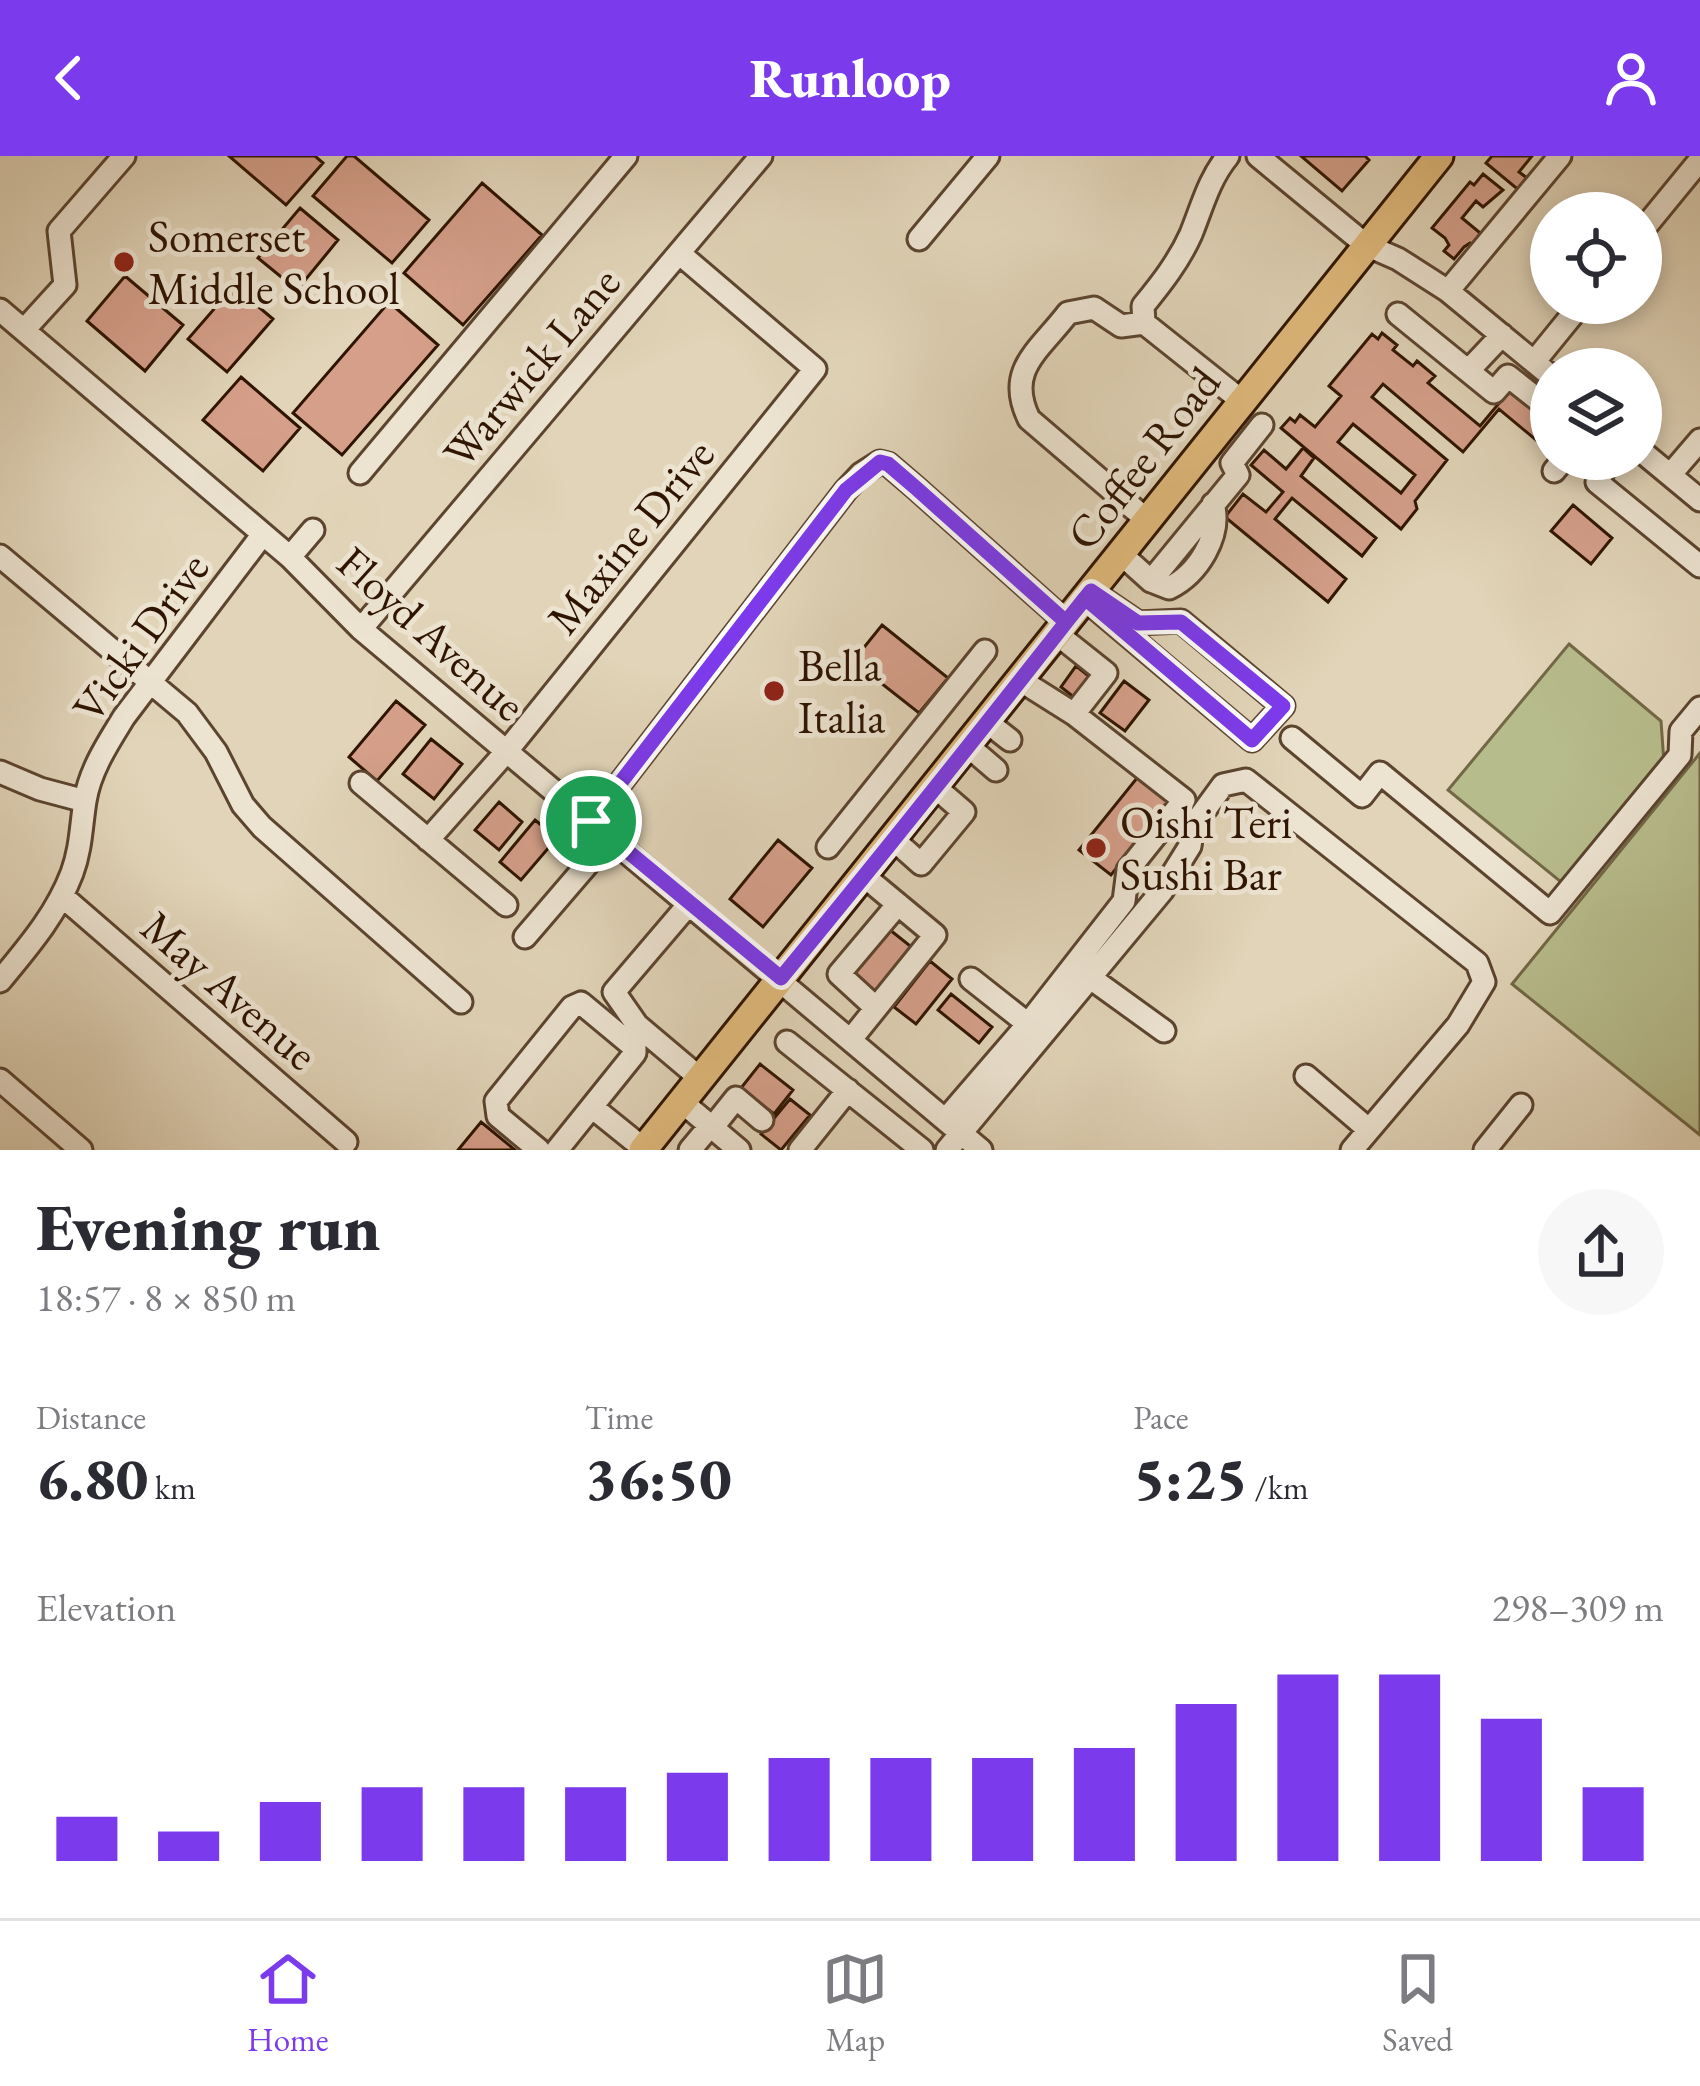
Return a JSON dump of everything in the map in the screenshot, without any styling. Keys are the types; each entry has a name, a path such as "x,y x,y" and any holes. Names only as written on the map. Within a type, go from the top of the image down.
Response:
{"main road":[{"name":"Coffee Road","path":"644,1150 1439,156"}],"street":[{"path":"24,330 64,285 59,231 124,156"},
{"path":"360,473 626,156"},
{"name":"Warwick Lane","path":"361,628 760,156"},
{"path":"919,239 988,156"},
{"path":"1144,323 1143,306 1166,278 1228,156"},
{"path":"1258,156 1366,245 1448,291 1530,359"},
{"path":"1448,291 1560,156"},
{"path":"1662,206 1700,160"},
{"name":"Maxine Drive","path":"428,840 506,752 815,368 679,253"},
{"path":"1147,520 1029,418 1019,398 1019,376 1068,313 1094,308 1121,326 1144,323 1242,401"},
{"name":"Floyd Avenue","path":"0,310 290,557 361,628 852,1038 952,1134 981,1150"},
{"path":"1398,314 1494,392 1508,376 1530,393"},
{"path":"1468,371 1502,335"},
{"path":"1121,554 1151,580 1169,588 1180,583 1210,545 1218,522 1213,504 1238,475 1232,463 1262,425"},
{"path":"1670,475 1700,440"},
{"path":"591,821 846,490 880,462 916,488 1106,674 1074,714"},
{"path":"1662,468 1700,500"},
{"path":"1598,480 1700,566"},
{"path":"290,557 313,530"},
{"name":"Vicki Drive","path":"0,981 62,896 81,843 85,801 106,747 263,534"},
{"path":"0,556 169,697 201,729 243,805 262,827 461,1002"},
{"path":"1088,595 1138,623 1181,622 1283,706 1252,740 1088,595"},
{"path":"828,847 986,651"},
{"path":"952,1134 1028,1024 1124,901 1127,870 1184,800 1074,714 1021,680"},
{"path":"1292,738 1362,796 1380,773 1550,913 1680,755 1681,731 1700,708"},
{"path":"987,722 1010,740"},
{"path":"968,746 996,770"},
{"path":"0,772 85,801"},
{"path":"952,1134 984,1107 1092,979 1181,863 1190,846 1192,826 1223,785 1246,779 1477,963 1484,982 1458,1025 1352,1150"},
{"path":"361,783 506,905"},
{"path":"525,937 610,838"},
{"path":"852,1038 935,935 864,876"},
{"name":"May Avenue","path":"62,896 346,1142"},
{"path":"689,904 614,992 637,1025 701,1079"},
{"path":"876,1008 839,974 898,904"},
{"path":"971,979 1028,1024"},
{"path":"1092,979 1164,1031"},
{"path":"539,1150 498,1116 496,1101 572,1007 581,1003 635,1048 557,1150"},
{"path":"787,1042 922,1150"},
{"path":"1306,1076 1368,1130"},
{"path":"0,1080 81,1150"},
{"path":"800,1150 848,1090"},
{"path":"690,1150 736,1098 762,1120"},
{"path":"682,1102 739,1150"},
{"path":"1485,1150 1522,1106"},
{"path":"592,1107 644,1150"}],"green space":[{"path":"1569,644 1661,721 1664,763 1561,882 1448,790"},
{"path":"1700,753 1700,1135 1512,984"}],"building":[{"path":"229,156 315,156 323,163 286,205"},
{"path":"347,156 354,156 429,220 392,263 313,196"},
{"path":"1301,156 1365,156 1369,160 1342,191"},
{"path":"1492,156 1532,156 1519,172 1531,181 1521,192 1486,163"},
{"path":"1483,174 1503,190 1483,207 1476,201 1462,218 1485,237 1476,248 1470,243 1464,247 1454,259 1444,251 1449,245 1445,238 1432,228 1470,182 1474,185"},
{"path":"482,183 542,235 463,325 404,273"},
{"path":"300,208 338,240 297,290 258,258"},
{"path":"125,276 183,325 145,371 87,321"},
{"path":"234,286 273,319 227,372 188,339"},
{"path":"389,302 438,345 342,455 293,413"},
{"path":"1382,333 1397,345 1393,350 1435,376 1428,383 1480,426 1510,390 1530,407 1530,435 1499,409 1463,452 1383,384 1372,397 1447,460 1415,501 1417,509 1401,529 1281,428 1300,415 1315,427 1341,396 1329,386 1372,334 1378,339","holes":["1353,424 1415,475 1401,493 1338,442"]},
{"path":"241,377 300,428 263,471 203,420"},
{"path":"1303,448 1314,458 1301,476 1376,538 1362,556 1292,498 1275,519 1346,579 1328,602 1225,517 1243,494 1266,512 1283,492 1251,465 1264,450 1286,469"},
{"path":"1573,505 1612,538 1591,564 1551,531"},
{"path":"882,625 948,678 919,713 853,661"},
{"path":"1076,666 1090,677 1075,698 1061,687"},
{"path":"1124,681 1149,700 1125,731 1100,713"},
{"path":"396,701 425,725 377,781 349,757"},
{"path":"431,739 462,764 434,799 403,774"},
{"path":"1141,773 1172,798 1111,875 1079,850"},
{"path":"499,802 522,822 499,850 475,830"},
{"path":"535,820 557,838 521,880 500,862"},
{"path":"778,840 812,868 763,927 730,899"},
{"path":"885,926 914,949 878,994 849,971"},
{"path":"930,961 952,979 916,1024 894,1007"},
{"path":"951,994 992,1027 979,1043 938,1010"},
{"path":"760,1064 793,1090 774,1114 741,1088"},
{"path":"790,1099 810,1115 781,1150 761,1134"},
{"path":"481,1122 515,1150 458,1150"}],"place":[{"name":"Somerset Middle School","path":"124,262"},
{"name":"Bella Italia","path":"774,691"},
{"name":"Oishi Teri Sushi Bar","path":"1096,848"}],"route":[{"path":"591,821 781,978 1021,680 1085,598 1252,740 1283,706 1181,622 1128,620 1091,591 1085,598 1066,622 916,488 880,462 846,490 591,821"}]}
